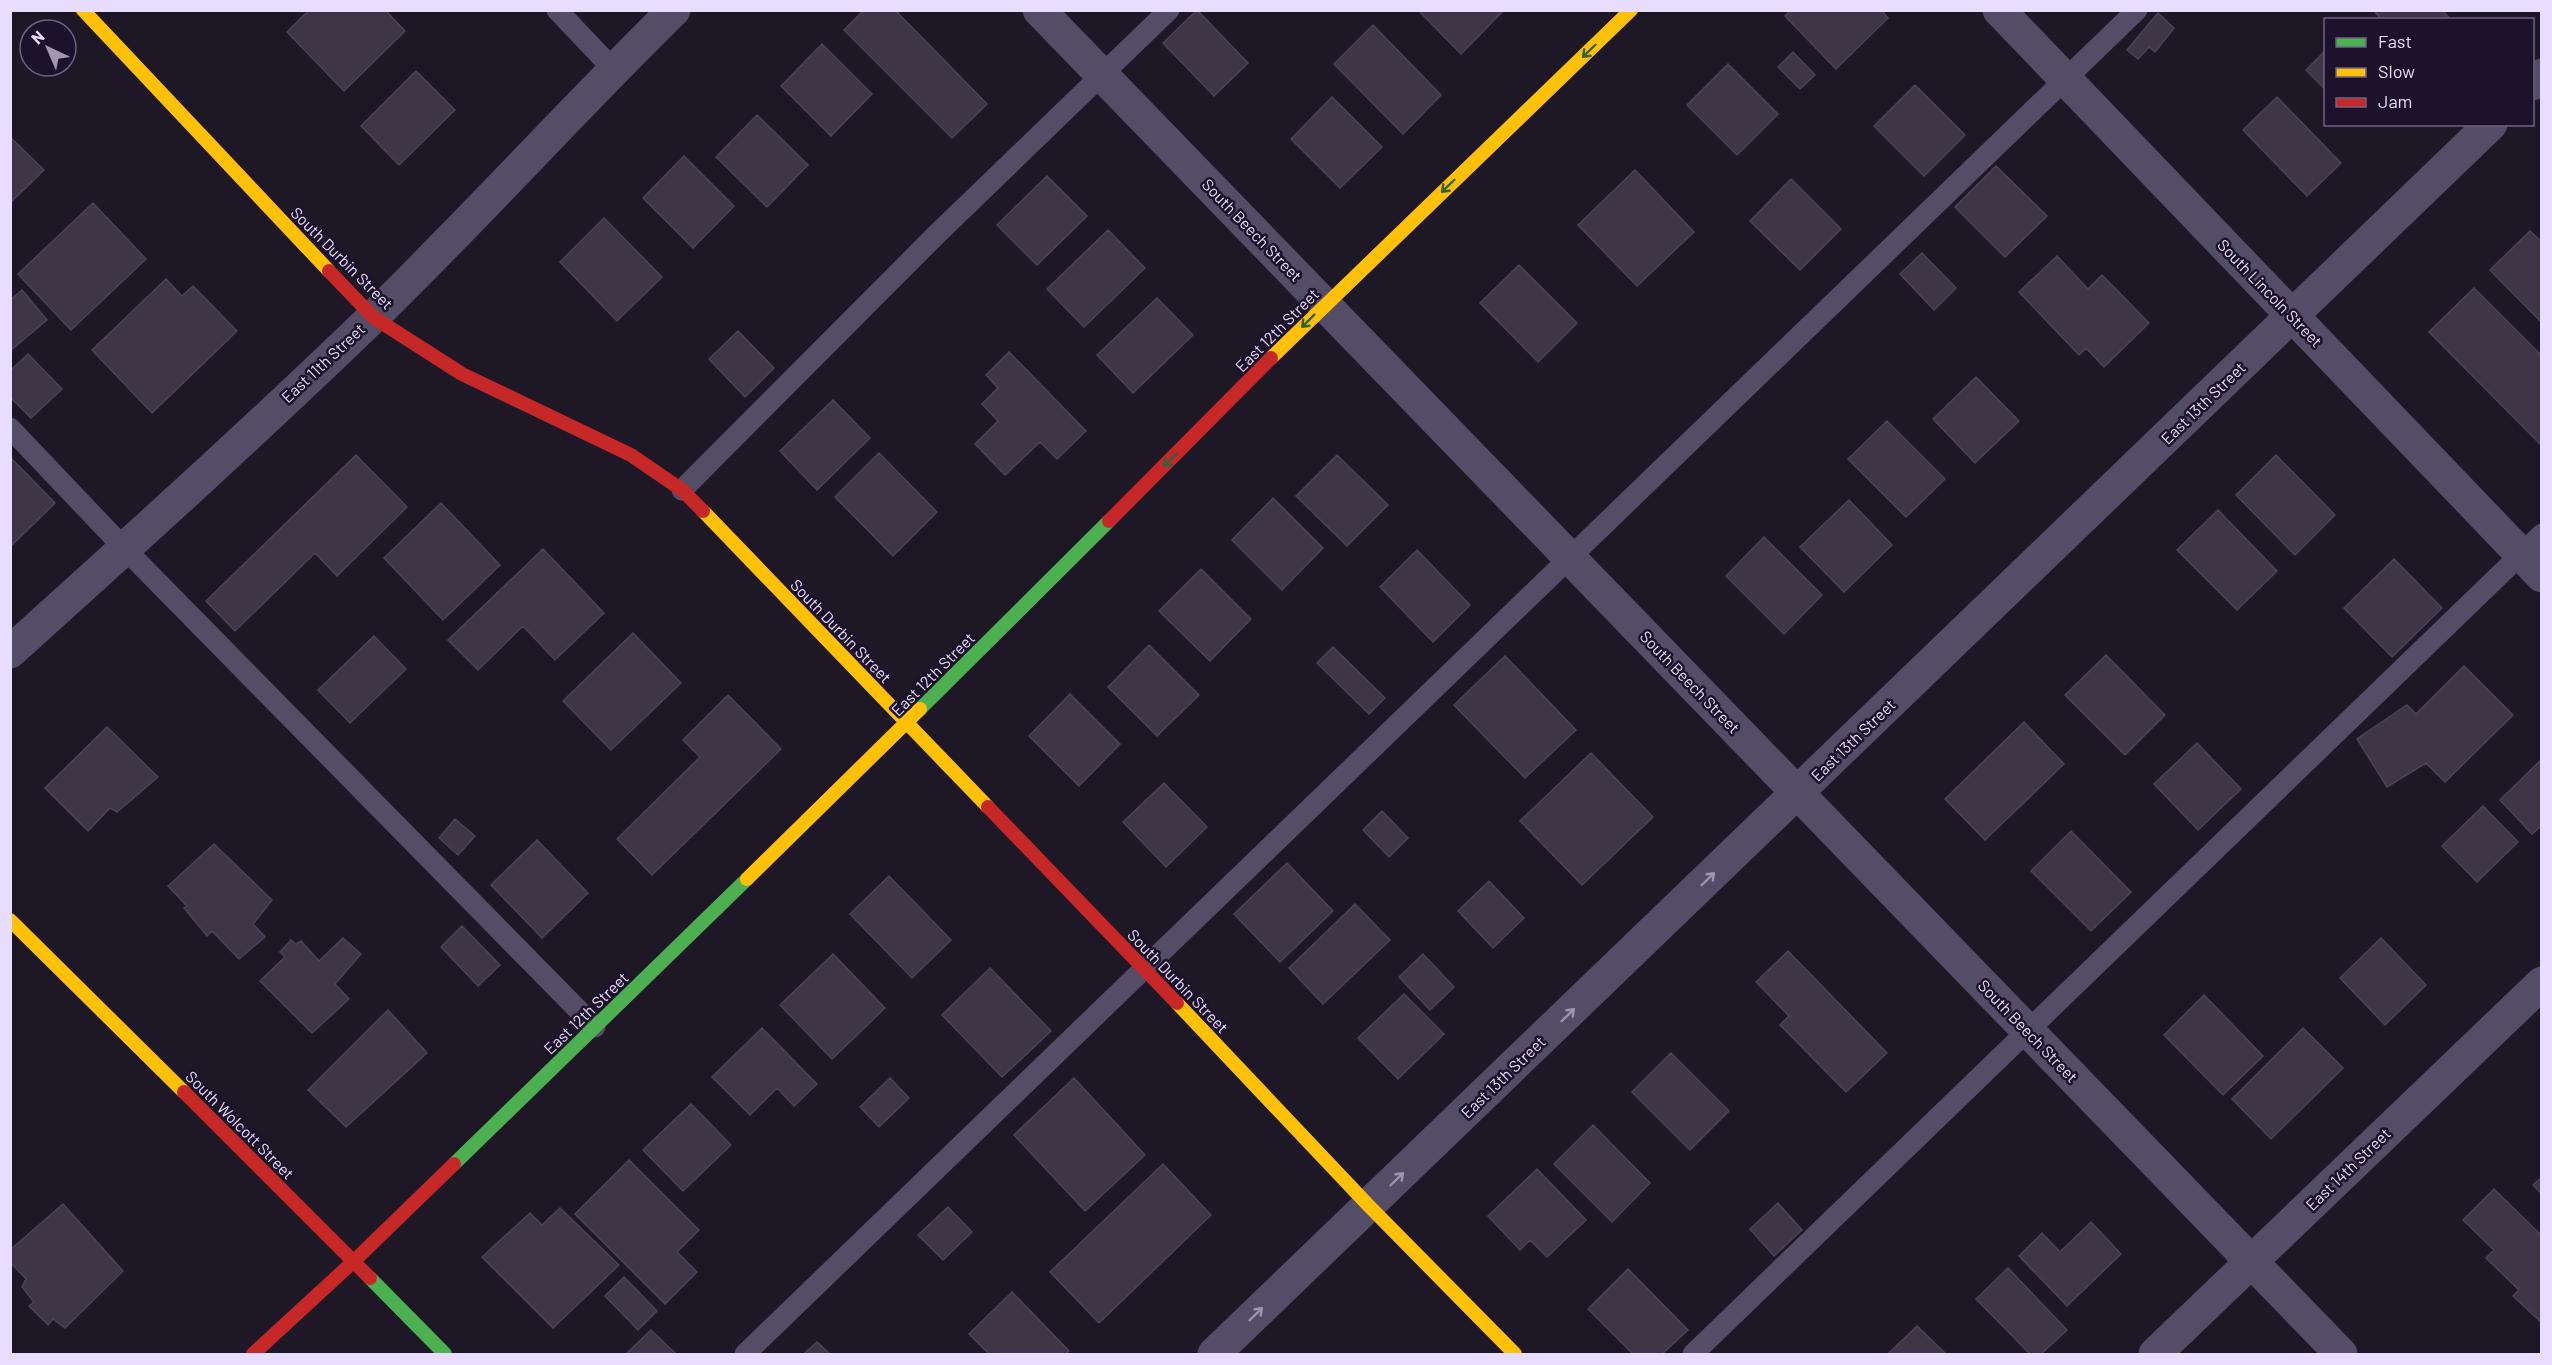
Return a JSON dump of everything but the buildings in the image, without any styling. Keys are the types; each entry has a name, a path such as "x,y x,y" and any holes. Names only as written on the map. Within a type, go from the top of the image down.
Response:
{"street":[{"name":"South Durbin Street","path":"83,10 373,317 462,374 631,455 682,490 1369,1206 1515,1354"},
{"name":"East 11th Street","path":"10,652 125,549 373,317 613,69 674,10"},
{"name":"South Beech Street","path":"1039,10 2341,1354"},
{"name":"East 12th Street","path":"254,1354 354,1261 907,723 1324,305 1631,10"},
{"name":"South Lincoln Street","path":"1999,10 2293,316 2535,555"},
{"name":"East 13th Street","path":"1214,1354 2489,126"},
{"name":"South Wolcott Street","path":"10,920 445,1354"},
{"name":"East 14th Street","path":"2155,1354 2541,983"}],"lane":[{"path":"557,10 613,69"},
{"path":"682,490 936,235 1169,10"},
{"path":"745,1354 2137,10"},
{"path":"10,428 125,549 595,1027"},
{"path":"1693,1354 2027,1031 2535,555"}],"traffic: fast":[{"path":"920,709 1109,521"},
{"path":"454,1164 747,879"},
{"path":"370,1278 445,1354"}],"traffic: slow":[{"path":"83,10 329,271"},
{"path":"1271,358 1631,10"},
{"path":"703,511 988,807"},
{"path":"747,879 920,709"},
{"path":"10,920 184,1092"},
{"path":"1177,1003 1369,1206 1515,1354"}],"traffic: jam":[{"path":"329,271 373,317 462,374 631,455 682,490 703,511"},
{"path":"1109,521 1271,358"},
{"path":"988,807 1177,1003"},
{"path":"184,1092 370,1278"},
{"path":"253,1354 454,1164"}]}
